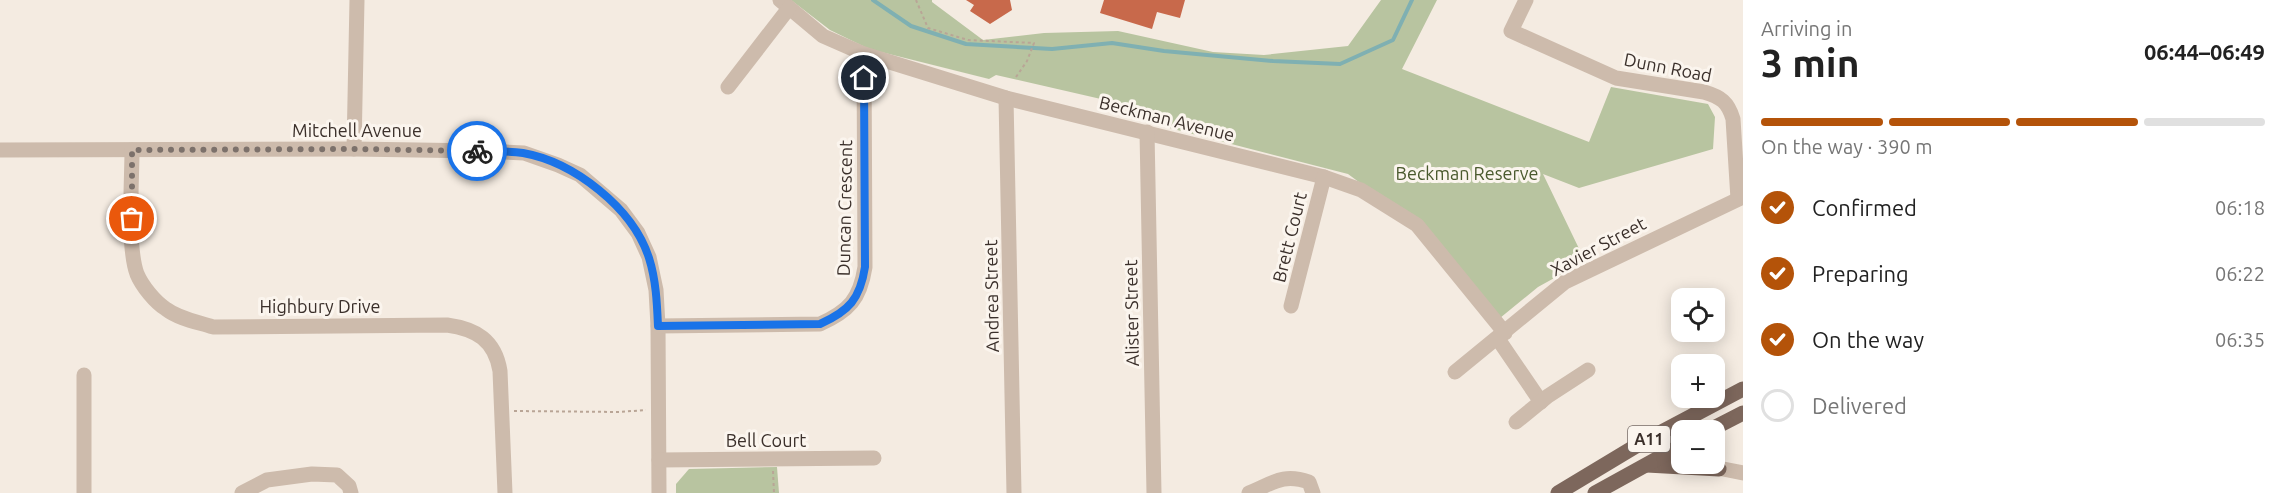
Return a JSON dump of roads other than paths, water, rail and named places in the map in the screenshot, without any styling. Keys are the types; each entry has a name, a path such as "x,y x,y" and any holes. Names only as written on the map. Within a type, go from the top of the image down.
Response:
{"main road":[{"name":"A11","path":"1558,493 1743,389"},
{"path":"1725,424 1743,413"},
{"name":"A11","path":"1595,493 1671,451"},
{"path":"1644,465 1671,466"}],"street":[{"path":"354,149 357,0"},
{"name":"Dunn Road","path":"1526,0 1511,31 1616,78 1704,92 1718,96 1724,101 1733,119 1740,198"},
{"path":"728,87 784,4"},
{"name":"Beckman Avenue","path":"784,4 823,36 864,54 1006,98 1324,177 1361,190 1417,225 1501,336 1541,402"},
{"name":"Duncan Crescent","path":"658,326 820,324 839,315 853,302 863,283 865,267 864,54"},
{"name":"Andrea Street","path":"1006,98 1014,493"},
{"name":"Alister Street","path":"1147,132 1154,493"},
{"name":"Mitchell Avenue","path":"0,150 354,149 524,153 580,175 621,210 638,233 649,257 656,290 658,326 659,493"},
{"name":"Highbury Drive","path":"132,150 132,247 137,274 151,295 166,309 186,319 213,327 447,325 468,328 484,340 497,355 505,493"},
{"name":"Brett Court","path":"1292,306 1324,177"},
{"name":"Xavier Street","path":"1455,372 1565,282 1740,198"},
{"path":"1516,422 1588,370"},
{"path":"84,375 84,493"},
{"name":"Bell Court","path":"659,460 874,458"},
{"path":"1725,468 1743,473"},
{"path":"242,493 267,480 312,474 337,476 349,486 351,493"},
{"path":"1249,493 1293,476 1309,482 1313,493"}],"waterway":[{"path":"873,0 911,26 966,44 1052,49 1112,43 1164,51 1273,61 1340,64 1393,40 1412,0"}],"park label":[{"name":"Beckman Reserve","path":"1467,173"}]}
